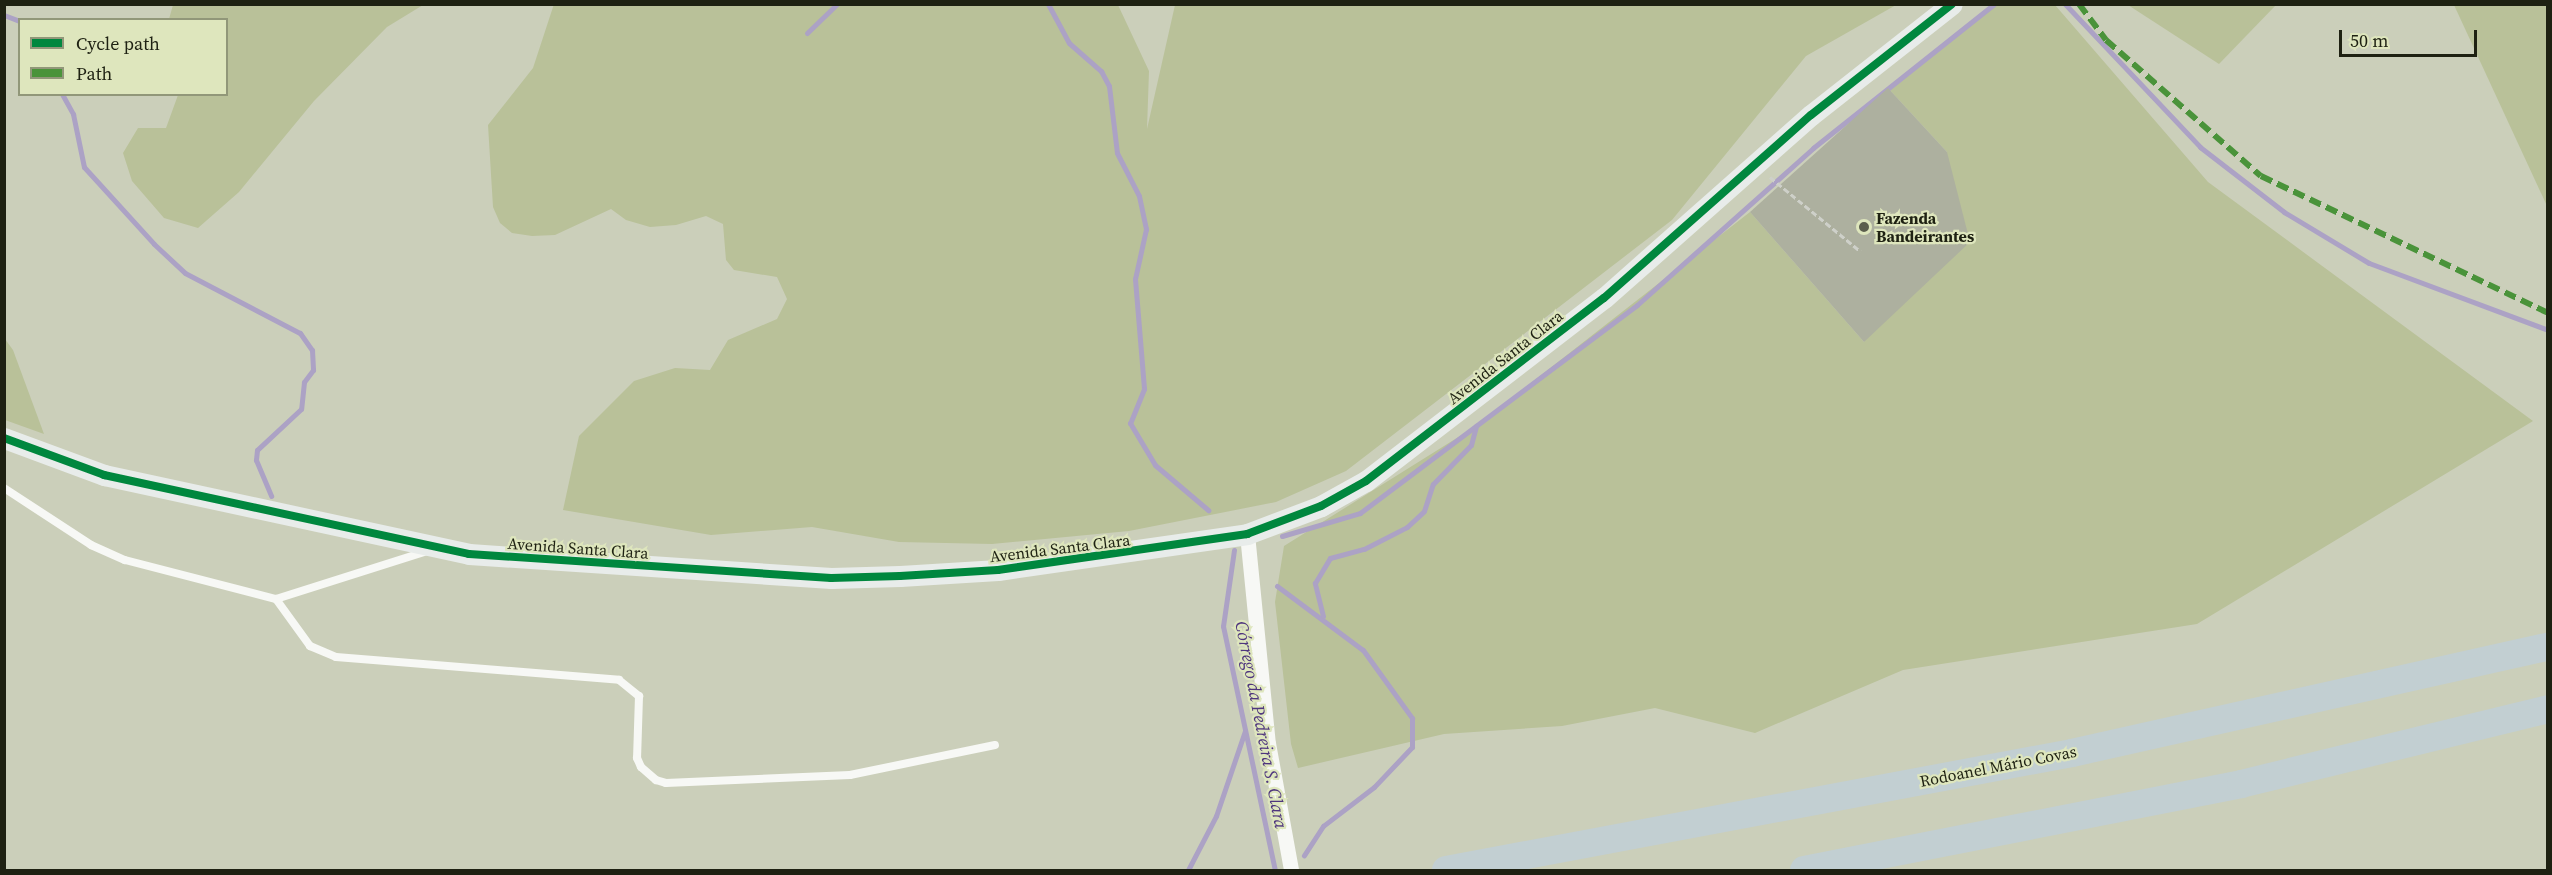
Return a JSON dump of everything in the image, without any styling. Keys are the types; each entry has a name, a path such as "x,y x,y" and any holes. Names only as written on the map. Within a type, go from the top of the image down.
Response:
{"highway":[{"name":"Rodoanel Mário Covas","path":"1446,870 2072,753 2547,647"},
{"path":"1804,870 2241,784 2547,709"}],"street":[{"name":"Avenida Santa Clara","path":"4,438 104,475 437,548 831,578 998,570 1247,534 1300,515 1366,481 1604,298 1811,115 1952,4"},
{"path":"1247,534 1268,743 1291,870"}],"lane":[{"path":"4,488 91,545 125,560 276,599 437,548"},
{"path":"276,599 310,646 336,657 619,680 639,696 637,758 641,767 656,780 666,783 850,776 995,745"}],"path":[{"path":"1763,171 1860,251"}],"green space":[{"path":"173,4 423,5 387,27 314,101 239,192 198,228 164,218 132,181 123,153 138,128 166,128 178,96 228,96 228,18 169,18"},
{"path":"554,4 1118,5 1149,71 1147,129 1175,5 1896,5 1806,56 1672,220 1346,471 1276,502 1129,531 992,544 899,542 812,527 711,535 563,510 579,436 634,381 675,368 710,370 728,340 777,319 787,299 777,277 734,270 726,260 723,224 706,216 676,225 650,227 626,220 611,209 555,235 532,236 512,233 500,223 493,207 488,125 533,68"},
{"path":"1992,5 2055,5 2208,182 2533,421 2197,624 1903,670 1755,733 1655,708 1562,726 1444,734 1298,768 1291,744 1275,602 1284,546 1476,426 1750,212 1864,342 1947,152 1888,88"},
{"path":"2128,5 2276,5 2219,64"},
{"path":"2454,5 2547,5 2547,206"},
{"path":"5,339 13,350 44,434 5,420"}],"building":[{"name":"Fazenda Bandeirantes","path":"1888,88 1947,152 1970,242 1864,342 1750,212"}],"waterway":[{"path":"807,33 837,4"},
{"name":"Córrego da Pedreira S. Clara","path":"1048,4 1069,43 1101,71 1109,86 1117,153 1139,196 1146,229 1135,279 1144,389 1130,423 1155,465 1208,510"},
{"path":"1282,536 1360,513 1637,305 1813,148 1994,4"},
{"path":"2065,4 2200,147 2284,212 2369,263 2548,330"},
{"path":"4,15 18,20"},
{"path":"63,96 73,114 84,167 154,244 185,273 300,333 312,350 313,370 304,382 301,409 257,450 256,460 271,496"},
{"name":"Córrego da Pedreira S. Clara","path":"1323,616 1315,583 1330,558 1364,549 1407,527 1424,511 1433,484 1471,445 1476,426"},
{"name":"Córrego da Pedreira S. Clara","path":"1234,550 1223,626 1275,870"},
{"name":"Córrego da Pedreira S. Clara","path":"1277,586 1363,650 1412,718 1412,747 1374,787 1323,826 1304,855"},
{"path":"1188,870 1216,816 1245,731"}],"marked path":[{"path":"2079,4 2106,40 2261,176 2548,313"}],"cycle path":[{"path":"4,438 104,475 469,554 831,578 998,570 1247,534 1321,506 1366,481 1604,298 1811,115 1952,4"}],"place":[{"name":"Fazenda Bandeirantes","path":"1864,227"}]}
